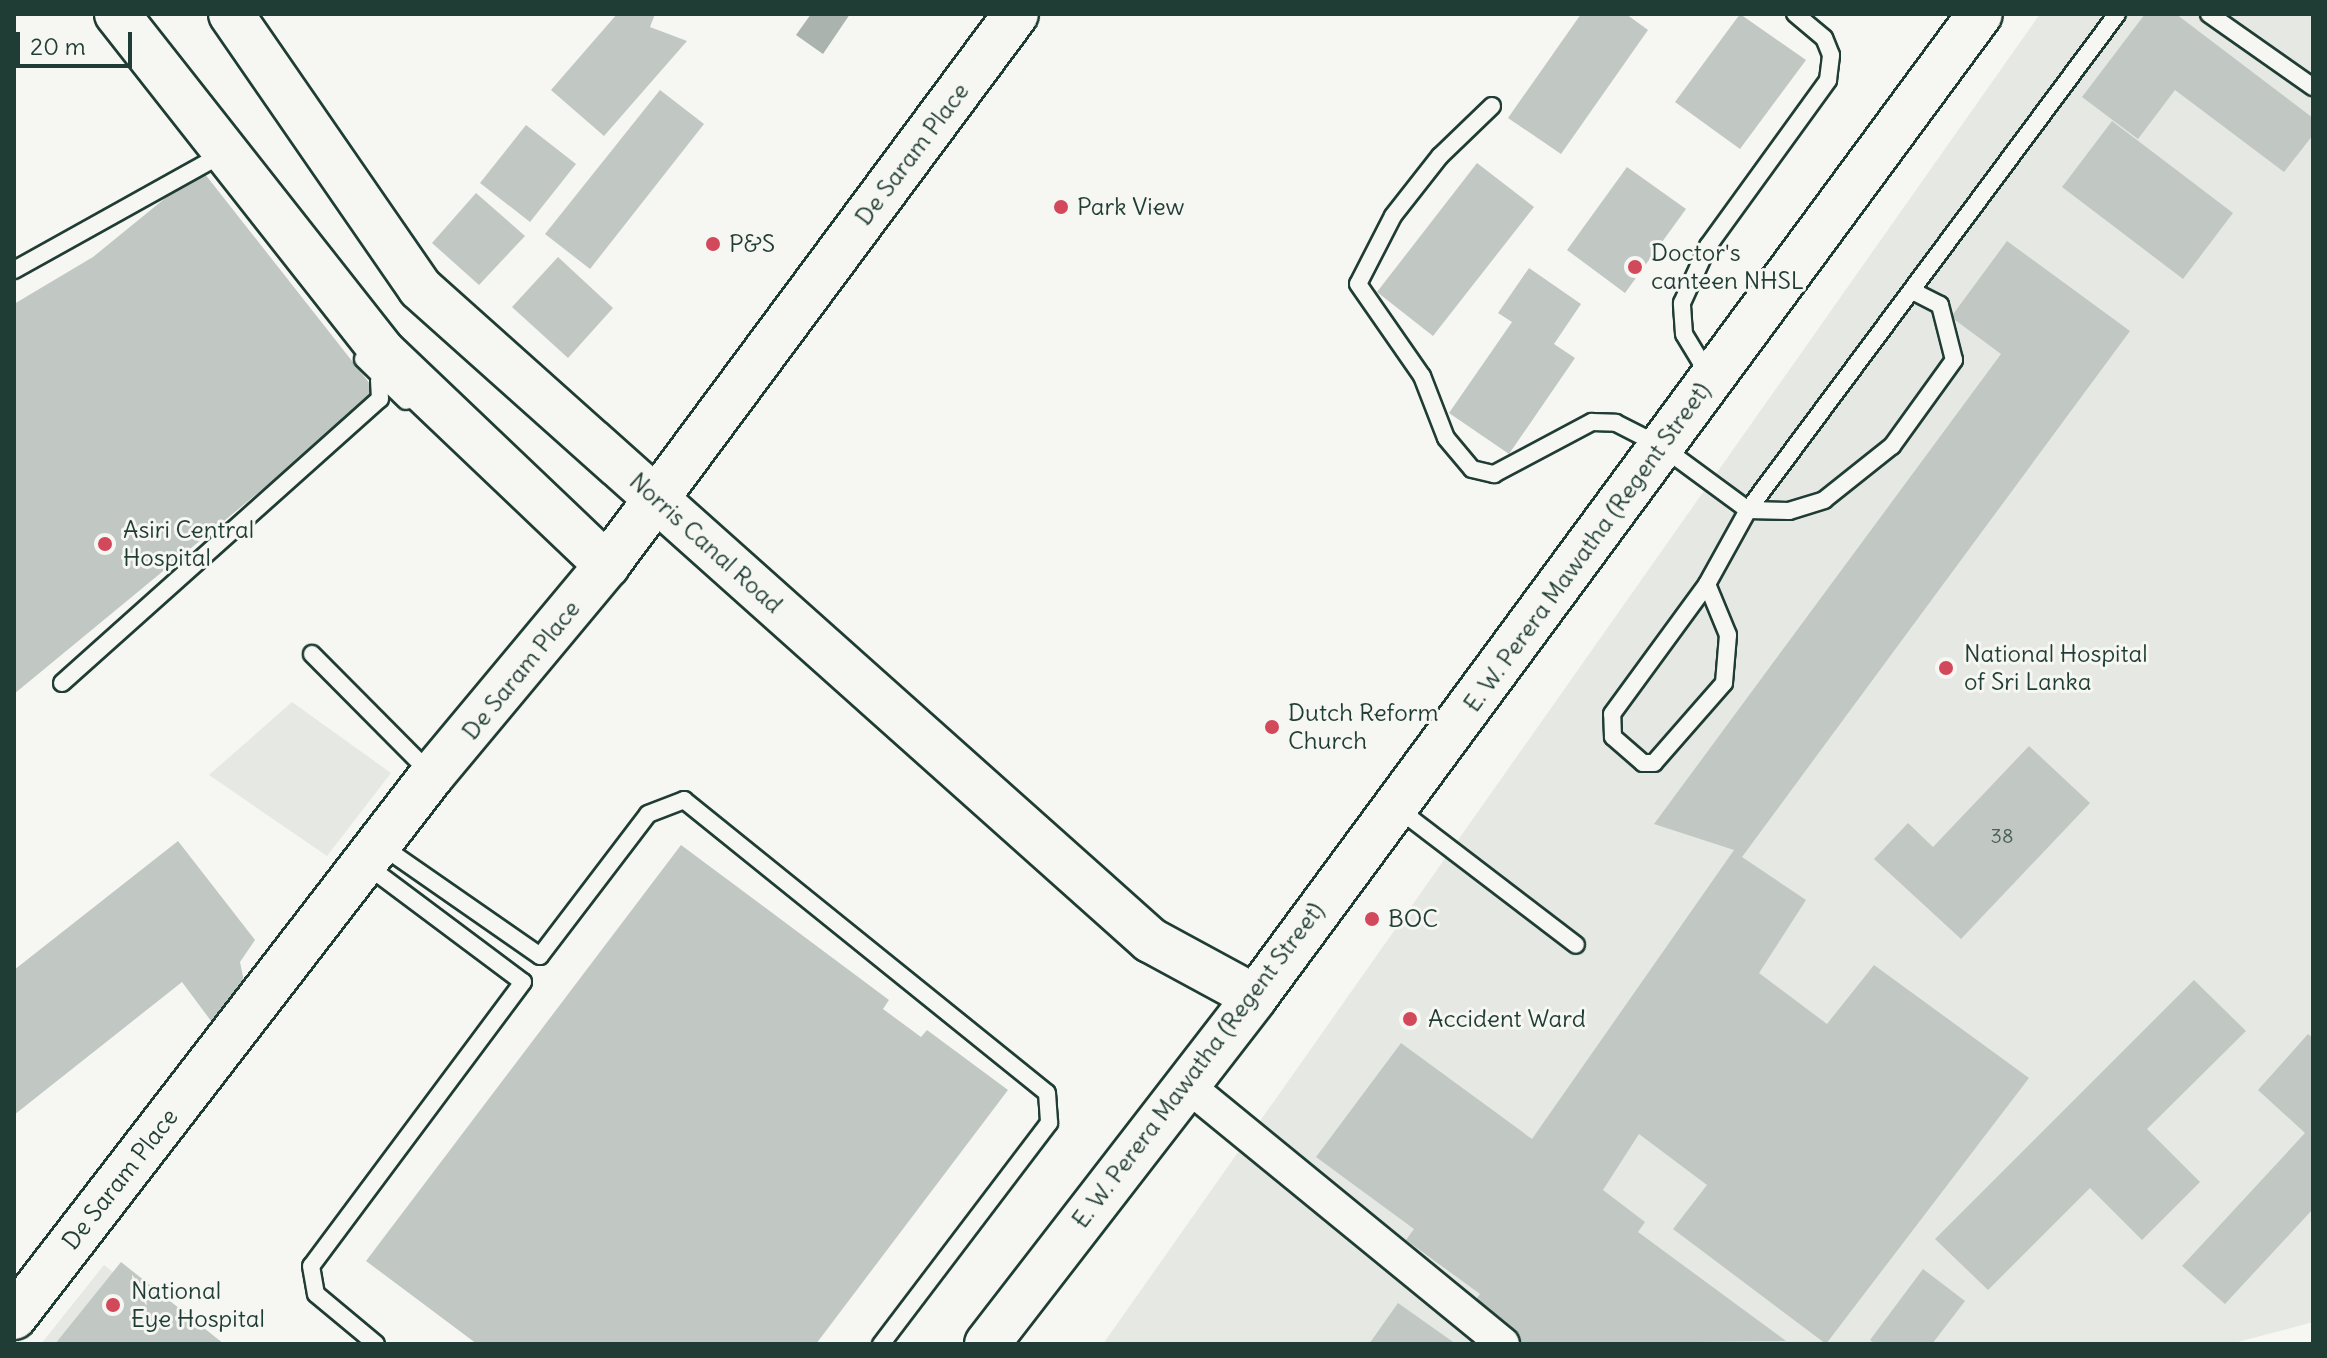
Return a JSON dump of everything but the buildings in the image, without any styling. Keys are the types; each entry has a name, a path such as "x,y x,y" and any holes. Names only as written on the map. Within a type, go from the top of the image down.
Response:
{"street":[{"path":"117,14 154,67 382,351 478,447 607,565"},
{"name":"Norris Canal Road","path":"231,14 420,288 1150,940 1255,997"},
{"name":"De Saram Place","path":"16,1310 432,775 607,565 1016,14"},
{"name":"E. W. Perera Mawatha (Regent Street)","path":"987,1344 1255,997 1980,14"},
{"path":"1188,1086 1503,1344"}],"lane":[{"path":"1711,379 1684,334 1682,303 1708,246 1828,80 1831,55 1824,38 1795,14"},
{"path":"1707,584 1728,635 1724,683 1654,763 1643,763 1613,737 1612,714 1707,584 1748,510 2117,14"},
{"path":"2209,14 2313,87"},
{"path":"14,270 212,168 154,67"},
{"path":"1492,106 1440,156 1393,216 1358,284 1422,376 1446,438 1472,469 1494,474 1592,422 1616,423 1661,446 1748,510 1789,511 1824,500 1892,446 1954,360 1940,305 1913,291"},
{"path":"351,344 379,380 425,416 478,447"},
{"path":"62,683 380,399 379,380"},
{"path":"312,654 432,775"},
{"path":"371,854 540,956 648,814 684,800 1047,1093 1049,1123 881,1344"},
{"path":"1395,807 1576,945"},
{"path":"371,854 523,982 311,1266 316,1294 376,1344"}],"shaded area":[{"path":"811,14 850,14 823,54 796,35"},
{"name":"National Hospital of Sri Lanka","path":"2040,14 2313,14 2313,1322 2230,1344 1103,1344"},
{"path":"292,702 391,773 327,856 209,775"},
{"name":"National Eye Hospital","path":"104,1265 204,1344 41,1344"}],"place":[{"name":"Park View","path":"1061,207"},
{"name":"P&S","path":"713,244"},
{"name":"Doctor's canteen NHSL","path":"1635,267"},
{"name":"Asiri Central Hospital","path":"105,544"},
{"name":"National Hospital of Sri Lanka","path":"1946,668"},
{"name":"Dutch Reform Church","path":"1272,727"},
{"name":"BOC","path":"1372,919"},
{"name":"Accident Ward","path":"1410,1019"},
{"name":"National Eye Hospital","path":"113,1305"}]}
